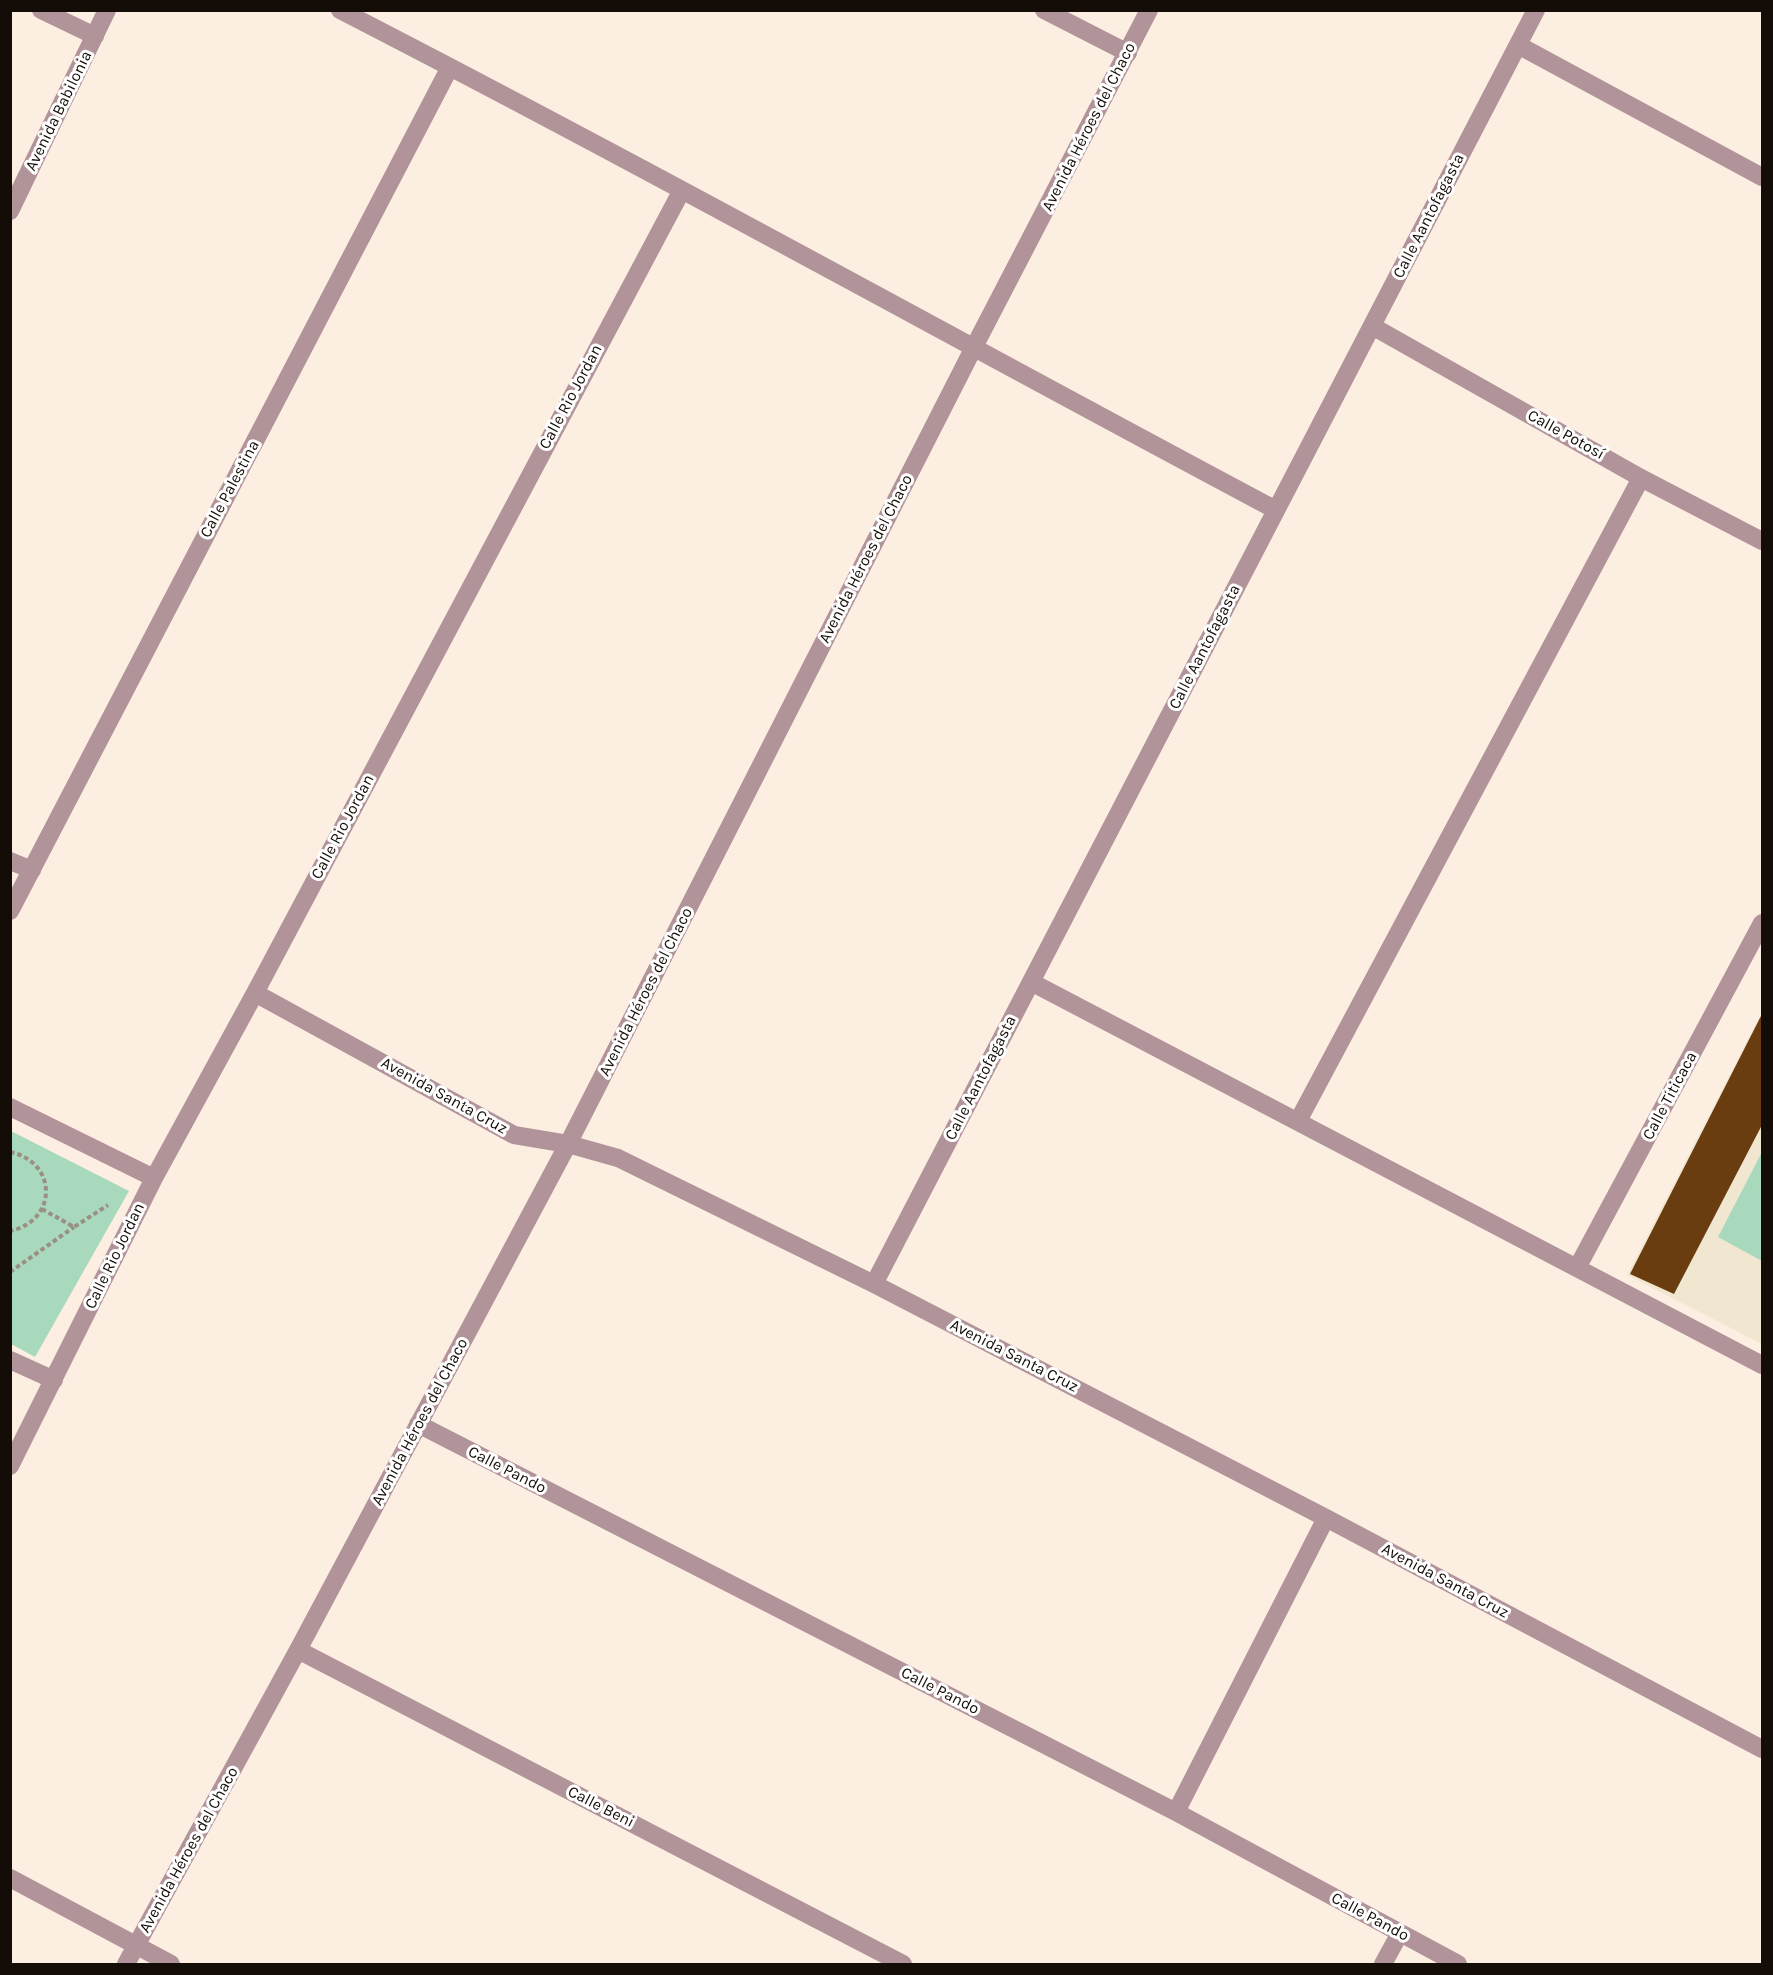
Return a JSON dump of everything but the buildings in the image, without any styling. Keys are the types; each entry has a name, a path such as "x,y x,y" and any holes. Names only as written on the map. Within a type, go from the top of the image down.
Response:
{"street":[{"path":"41,10 94,36"},
{"name":"Avenida Babilonia","path":"10,211 107,10"},
{"path":"340,10 682,190 973,349 1276,510"},
{"path":"1044,10 1128,53"},
{"name":"Avenida Héroes del Chaco","path":"126,1965 298,1650 568,1144 973,349 1149,10"},
{"name":"Calle Aantofagasta","path":"874,1284 1536,10"},
{"path":"1518,45 1762,177"},
{"name":"Calle Palestina","path":"10,911 450,67"},
{"name":"Calle Rio Jordan","path":"10,1466 154,1178 255,993 682,190"},
{"name":"Calle Potosí","path":"1372,326 1641,478 1762,541"},
{"path":"1299,1121 1641,478"},
{"path":"10,861 32,870"},
{"name":"Calle Titicaca","path":"1577,1268 1758,946 1762,923"},
{"path":"1031,982 1762,1365"},
{"name":"Avenida Santa Cruz","path":"255,993 514,1135 568,1144 618,1158 874,1284 1326,1518 1762,1749"},
{"path":"10,1107 154,1178"},
{"path":"10,1360 54,1380"},
{"name":"Calle Pando","path":"418,1424 1176,1812 1458,1965"},
{"path":"1176,1812 1326,1518"},
{"name":"Calle Beni","path":"298,1650 903,1965"},
{"path":"10,1878 136,1944 171,1965"},
{"path":"1383,1965 1400,1933"}],"path":[{"path":"10,1152 21,1154 33,1161 46,1184 46,1197 42,1209 30,1223 10,1231"},
{"path":"10,1272 111,1203"},
{"path":"42,1209 74,1227"}],"shaded area":[{"path":"1762,1012 1762,1344 1627,1275"}],"green space":[{"path":"11,1131 129,1191 35,1357 11,1344"},
{"path":"1762,1152 1762,1261 1718,1237"}]}
